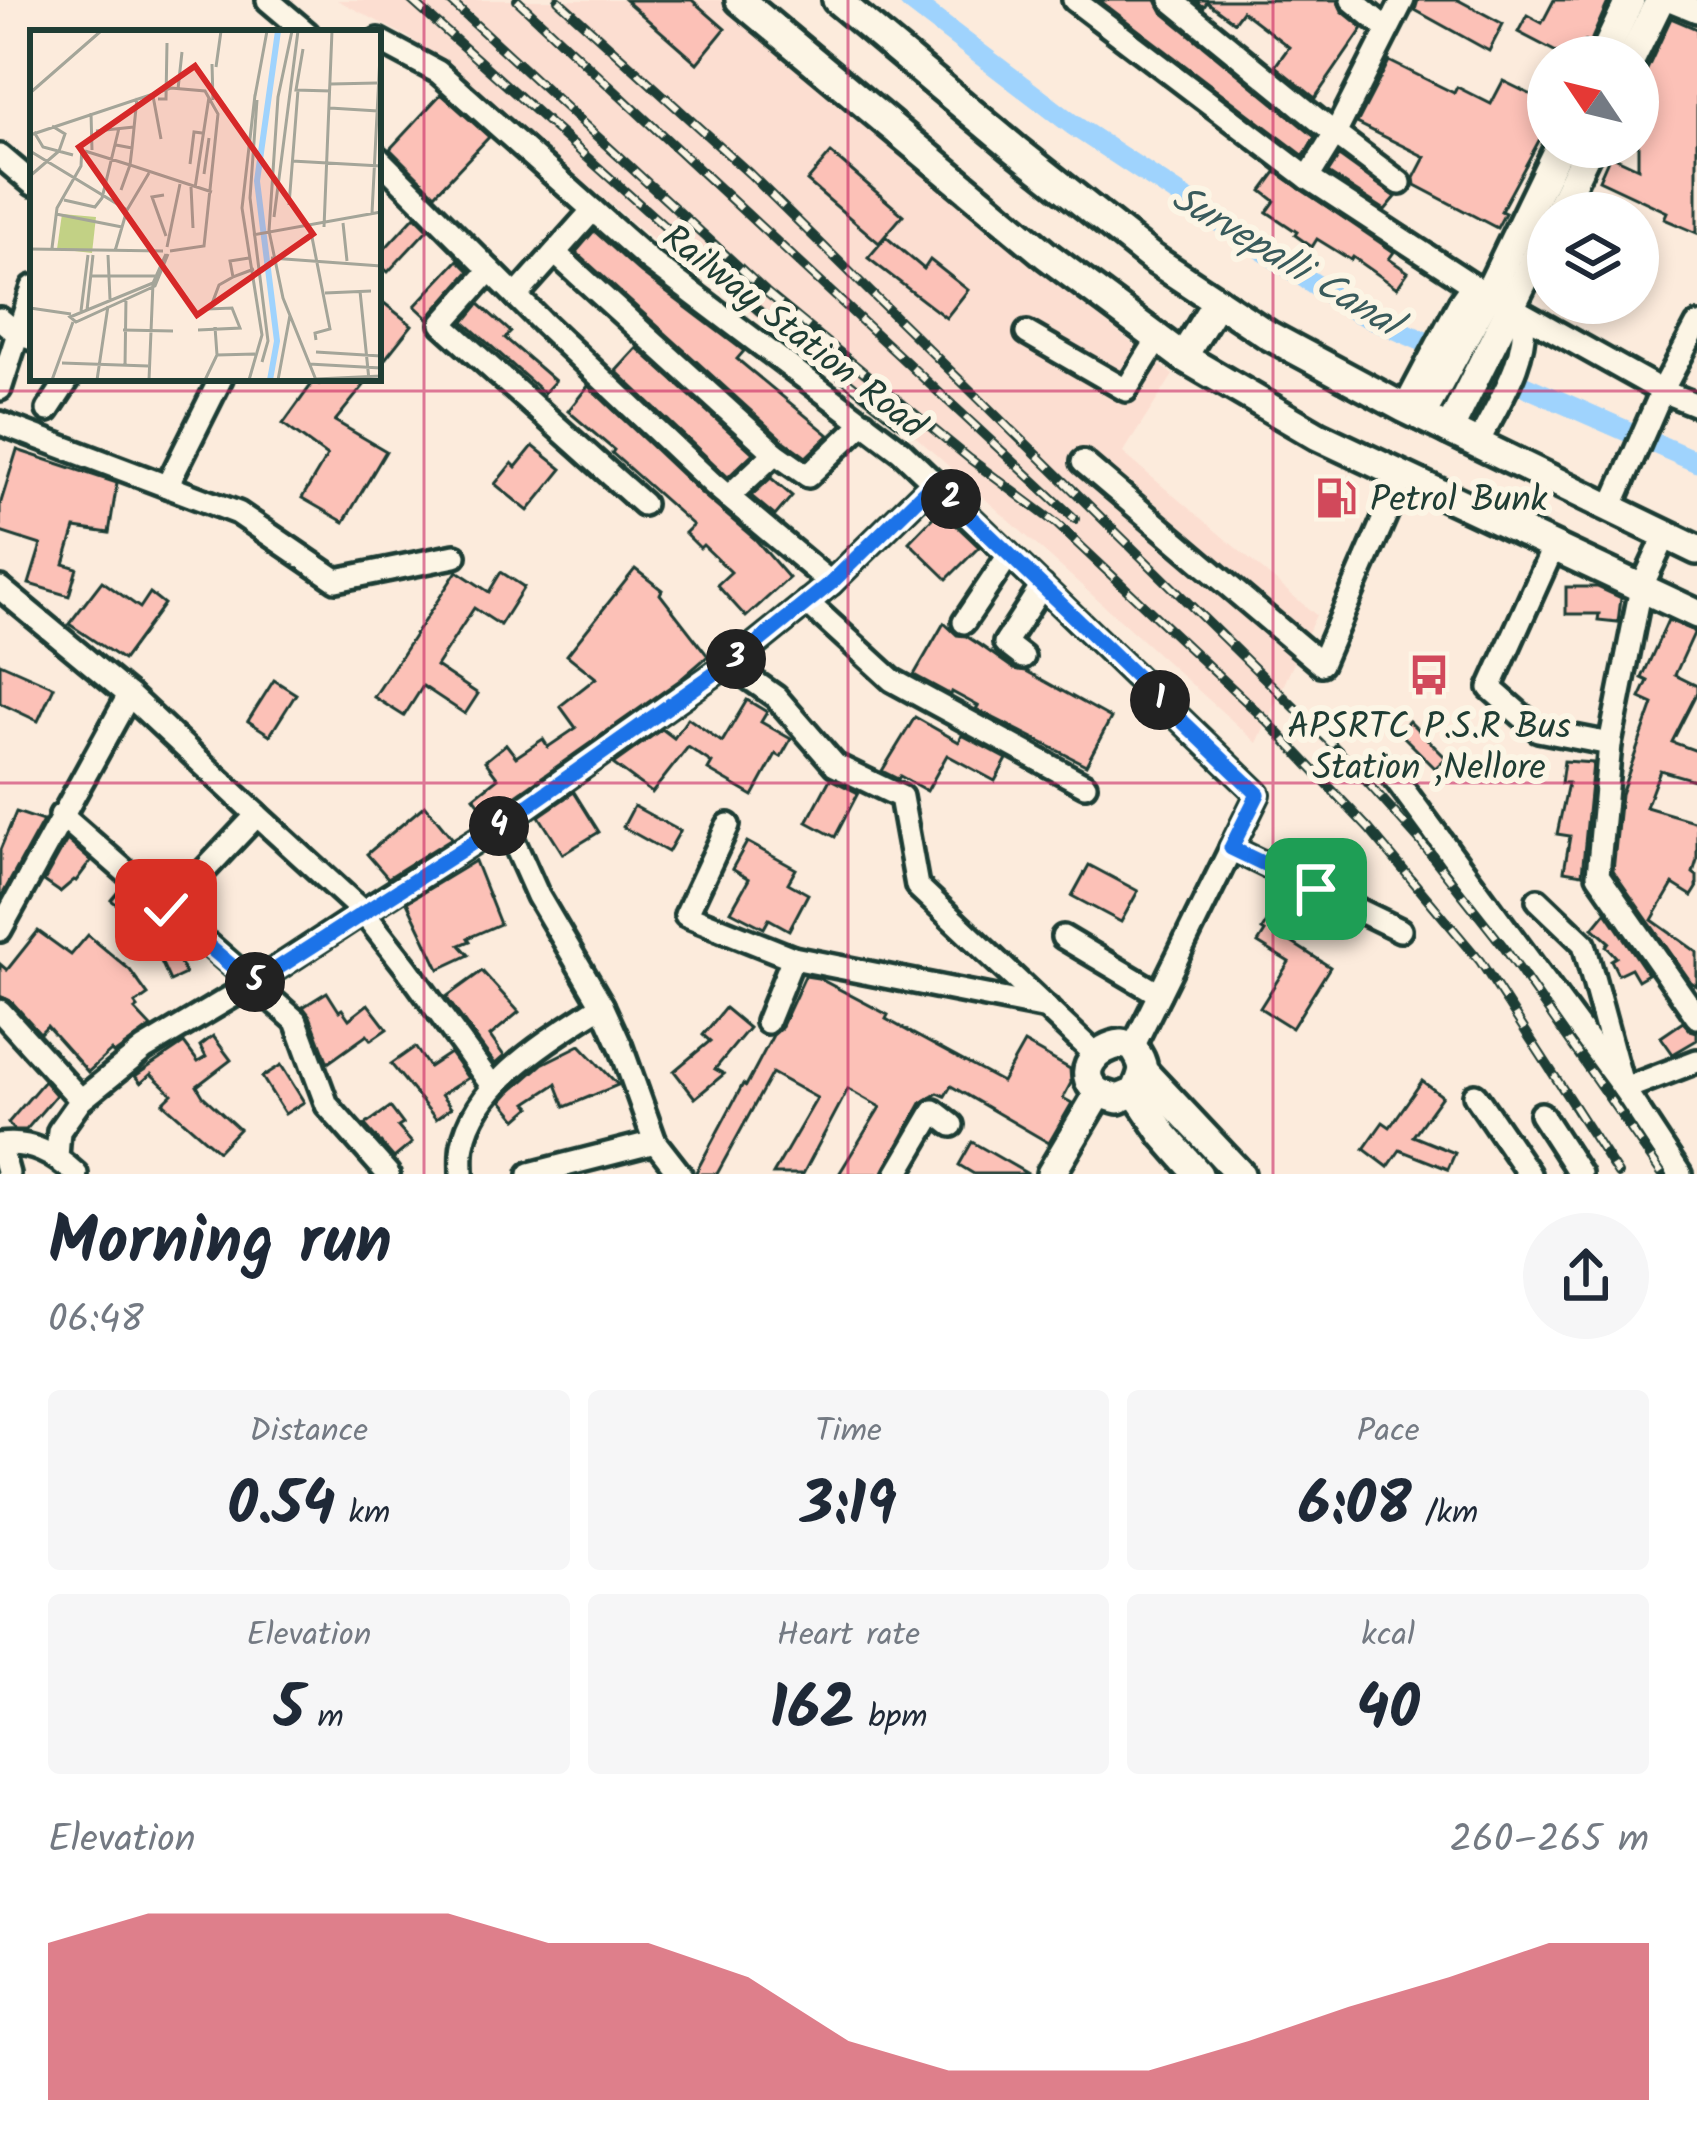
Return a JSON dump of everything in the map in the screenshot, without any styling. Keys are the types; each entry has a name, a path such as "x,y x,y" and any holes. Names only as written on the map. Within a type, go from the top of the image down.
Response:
{"main road":[{"path":"740,0 1046,255 1183,357 1318,436 1697,614"},
{"path":"837,0 1152,258 1268,334 1418,401 1449,430 1482,435 1697,550"},
{"path":"1613,36 1630,0"},
{"path":"1642,36 1660,0"},
{"path":"1449,430 1498,335 1489,304 1550,168"},
{"path":"1418,401 1527,258"},
{"path":"1183,357 1217,301"},
{"path":"1138,1070 1118,1099 1099,1093 1090,1082 1089,1067 1095,1054 1108,1045 1138,1070 1240,1174"},
{"path":"1138,1070 1164,1135 1198,1174"},
{"path":"1051,1174 1099,1093"}],"street":[{"path":"268,0 303,30"},
{"path":"1075,0 1308,178 1525,325 1521,353 1482,435"},
{"path":"1172,0 1400,183"},
{"path":"1352,0 1387,29"},
{"path":"1308,178 1403,0"},
{"path":"1670,0 1697,11"},
{"name":"Railway Station Road","path":"381,42 438,72 660,268 901,451 934,482 1258,794 1231,848"},
{"path":"0,156 30,181"},
{"path":"381,161 728,497 831,583"},
{"path":"516,296 593,210"},
{"path":"555,253 775,453 808,476 863,422"},
{"path":"490,270 442,324 643,504"},
{"path":"0,388 30,295"},
{"path":"1489,304 1697,405"},
{"path":"1611,508 1662,391 1697,325"},
{"path":"1027,333 1126,390 1158,339"},
{"path":"48,410 67,381"},
{"path":"166,486 219,381"},
{"path":"0,423 238,513 336,580 455,556"},
{"path":"728,497 775,453"},
{"path":"1083,462 1321,664 1402,477"},
{"path":"57,1156 59,1132 81,1100 144,1049 505,822 729,664 831,583 934,482"},
{"path":"1666,535 1641,588 1610,744 1598,875 1697,1017"},
{"path":"1553,548 1490,688 1538,730 1610,744"},
{"path":"964,622 1010,555"},
{"path":"1023,657 1005,643 1042,586"},
{"path":"0,588 129,695 363,912 493,1087"},
{"path":"807,602 892,680 1085,785"},
{"path":"729,664 776,698 835,765 901,796 917,886 1095,1054"},
{"path":"0,930 129,695"},
{"path":"1386,766 1624,1089 1680,1174"},
{"path":"61,815 296,1021 327,1105 388,1174"},
{"path":"166,910 257,815"},
{"path":"505,822 538,896 602,1005 655,1142 680,1174"},
{"path":"728,826 686,915 793,958 1047,1009"},
{"path":"1138,1070 1159,994 1231,848 1400,930"},
{"path":"1538,899 1584,944 1624,1089"},
{"path":"1063,937 1159,994"},
{"path":"767,1022 793,958"},
{"path":"462,1174 462,1146 473,1116 493,1087 540,1046 602,1005"},
{"path":"0,1011 81,1100"},
{"path":"1624,1089 1697,1061"},
{"path":"1475,1095 1529,1174"},
{"path":"897,1174 934,1111 952,1124"},
{"path":"1541,1114 1580,1174"},
{"path":"530,1174 655,1142"},
{"path":"8,1174 0,1145 17,1143 57,1156 76,1174"}],"shaded area":[{"path":"337,0 738,0 983,226 1173,375 1123,453 1316,615 1257,743 905,427 675,258 410,38"}],"building":[{"path":"625,0 692,0 725,29 697,63"},
{"path":"1099,0 1156,0 1162,12 1315,137 1304,156"},
{"path":"1195,0 1337,0 1342,11 1363,28 1315,98 1275,66 1289,47 1242,11 1234,22 1207,2 1204,7"},
{"path":"1418,0 1458,0 1503,24 1489,51 1415,10"},
{"path":"1554,0 1609,0 1593,36 1527,37 1518,32 1527,15 1542,23"},
{"path":"1671,18 1697,29 1697,233 1664,219 1667,212 1659,208 1659,192 1624,192 1599,180 1604,168 1659,168 1659,44"},
{"path":"1389,61 1454,93 1457,87 1491,104 1503,81 1527,93 1527,163 1497,228 1415,185 1425,157 1357,123"},
{"path":"441,94 489,137 435,194 390,149"},
{"path":"831,153 903,215 879,243 807,181"},
{"path":"1339,156 1396,197 1385,210 1328,173"},
{"path":"1276,172 1394,252 1389,259 1408,272 1397,288 1317,239 1312,247 1267,212 1275,201 1262,191"},
{"path":"415,216 428,229 388,272 381,266 381,253"},
{"path":"594,231 744,351 737,359 829,435 806,457 784,441 576,252"},
{"path":"886,237 924,269 930,260 968,290 946,318 868,258"},
{"path":"458,260 469,271 428,318 415,306"},
{"path":"384,303 412,325 381,364"},
{"path":"479,304 511,332 505,338 555,381 544,393 464,322"},
{"path":"637,348 753,453 728,477 616,371"},
{"path":"314,381 368,381 335,421 386,451 344,522 302,498 327,456 283,424"},
{"path":"588,386 755,539 789,578 746,617 717,585 731,572 685,533 693,525 568,411"},
{"path":"533,446 562,469 528,511 495,484"},
{"path":"17,450 117,483 109,533 75,528 64,564 77,568 69,596 29,584 41,545 0,532 0,505"},
{"path":"771,478 792,496 775,516 751,496"},
{"path":"940,510 979,547 947,579 909,542"},
{"path":"635,569 662,590 660,594 708,656 488,815 474,797 498,778 485,761 506,744 516,757 543,739 548,747 576,728 560,706 596,678 567,655"},
{"path":"457,571 489,592 501,572 524,587 500,625 474,608 436,666 478,694 465,714 423,686 404,716 374,697"},
{"path":"102,581 140,608 150,593 164,604 123,660 69,624"},
{"path":"1566,587 1597,587 1621,598 1618,622 1598,620 1599,614 1566,614"},
{"path":"1668,620 1695,631 1675,675 1697,686 1697,693 1672,742 1697,751 1697,781 1660,770 1646,807 1697,822 1693,873 1697,888 1692,896 1673,884 1652,920 1697,952 1697,986 1613,871 1621,794 1653,704 1640,698 1648,681 1642,678"},
{"path":"944,623 1014,669 1026,671 1111,718 1086,765 914,675"},
{"path":"0,663 54,687 38,721 0,703"},
{"path":"274,680 296,694 270,735 248,721"},
{"path":"747,700 767,712 761,722 791,739 781,757 776,754 753,796 708,770 712,763 688,747 652,793 613,764 662,729 674,738 688,718 722,742"},
{"path":"915,717 959,742 962,735 1007,759 995,781 947,755 927,791 882,771"},
{"path":"1409,721 1446,758 1435,768 1399,732"},
{"path":"1564,761 1593,763 1582,874 1564,871 1570,836 1557,834 1568,783 1561,783"},
{"path":"830,779 858,793 835,837 807,822"},
{"path":"574,792 599,832 563,854 539,816"},
{"path":"425,805 452,838 388,878 367,854"},
{"path":"634,806 680,831 668,852 623,827"},
{"path":"16,812 43,821 0,899 0,850"},
{"path":"67,840 91,861 60,892 44,881"},
{"path":"747,842 796,869 788,883 808,894 789,930 769,919 764,928 731,911 749,879 732,869"},
{"path":"475,861 500,924 468,938 460,945 469,955 439,969 407,902"},
{"path":"1089,865 1138,891 1121,922 1072,896"},
{"path":"121,888 175,935 170,941 185,974 170,981 158,955 133,933 142,923 111,900"},
{"path":"1281,899 1308,915 1291,942 1330,967 1292,1028 1260,1008 1289,962 1258,943"},
{"path":"1606,912 1648,974 1638,980 1631,968 1618,974 1611,960 1616,957 1606,946 1609,942 1593,928"},
{"path":"38,931 71,955 88,935 130,970 148,995 135,1004 135,1010 151,1027 114,1054 111,1051 88,1072 47,1026 40,1033 11,1001 0,996 0,964 7,970"},
{"path":"482,971 519,1012 490,1036 504,1056 495,1064 446,997"},
{"path":"805,976 818,978 888,1015 886,1019 1002,1082 1024,1043 1070,1069 1071,1083 1063,1098 1072,1103 1049,1143 951,1086 945,1096 938,1093 921,1103 882,1174 839,1174 880,1107 848,1089 803,1174 773,1174 817,1098 772,1073 717,1174 695,1174 743,1084 746,1086 781,1028"},
{"path":"327,992 349,1019 368,1004 387,1029 371,1040 367,1035 328,1063 303,1007"},
{"path":"725,1008 749,1028 715,1069 724,1074 695,1098 674,1071 710,1041 703,1035"},
{"path":"1683,1022 1697,1032 1697,1040 1673,1054 1661,1037"},
{"path":"213,1036 231,1060 197,1086 239,1129 218,1151 163,1103 172,1094 151,1074 141,1083 135,1076 184,1043 198,1062 206,1057 200,1046"},
{"path":"580,1045 618,1085 565,1107 556,1084 527,1103 531,1107 517,1119 502,1101 542,1064"},
{"path":"415,1047 429,1067 450,1053 468,1078 441,1095 451,1108 436,1119 391,1064"},
{"path":"281,1065 304,1102 285,1114 262,1077"},
{"path":"44,1081 56,1095 26,1130 15,1130 8,1123"},
{"path":"1422,1081 1442,1096 1413,1136 1455,1153 1448,1169 1400,1150 1388,1167 1364,1149 1383,1122 1390,1127"},
{"path":"390,1107 403,1124 398,1127 412,1143 394,1158 365,1125"},
{"path":"972,1142 1028,1174 974,1174 959,1165"}],"waterway":[{"name":"Survepalli Canal","path":"909,0 1073,125 1357,312 1697,462"}],"railway":[{"path":"411,0 758,310 901,424"},
{"path":"449,0 766,292 1057,524 1267,721 1369,829 1480,961 1618,1174"},
{"path":"517,0 1075,519"},
{"path":"558,0 750,174 1023,442"},
{"path":"1012,430 1341,753 1420,841 1503,946 1662,1174"}],"place":[{"name":"Petrol Bunk","path":"1336,498"},
{"name":"APSRTC P.S.R Bus Station ,Nellore","path":"1429,675"}],"route":[{"path":"166,910 253,984 505,822 752,647 831,583 934,482 1258,794 1231,848 1316,889"}]}
